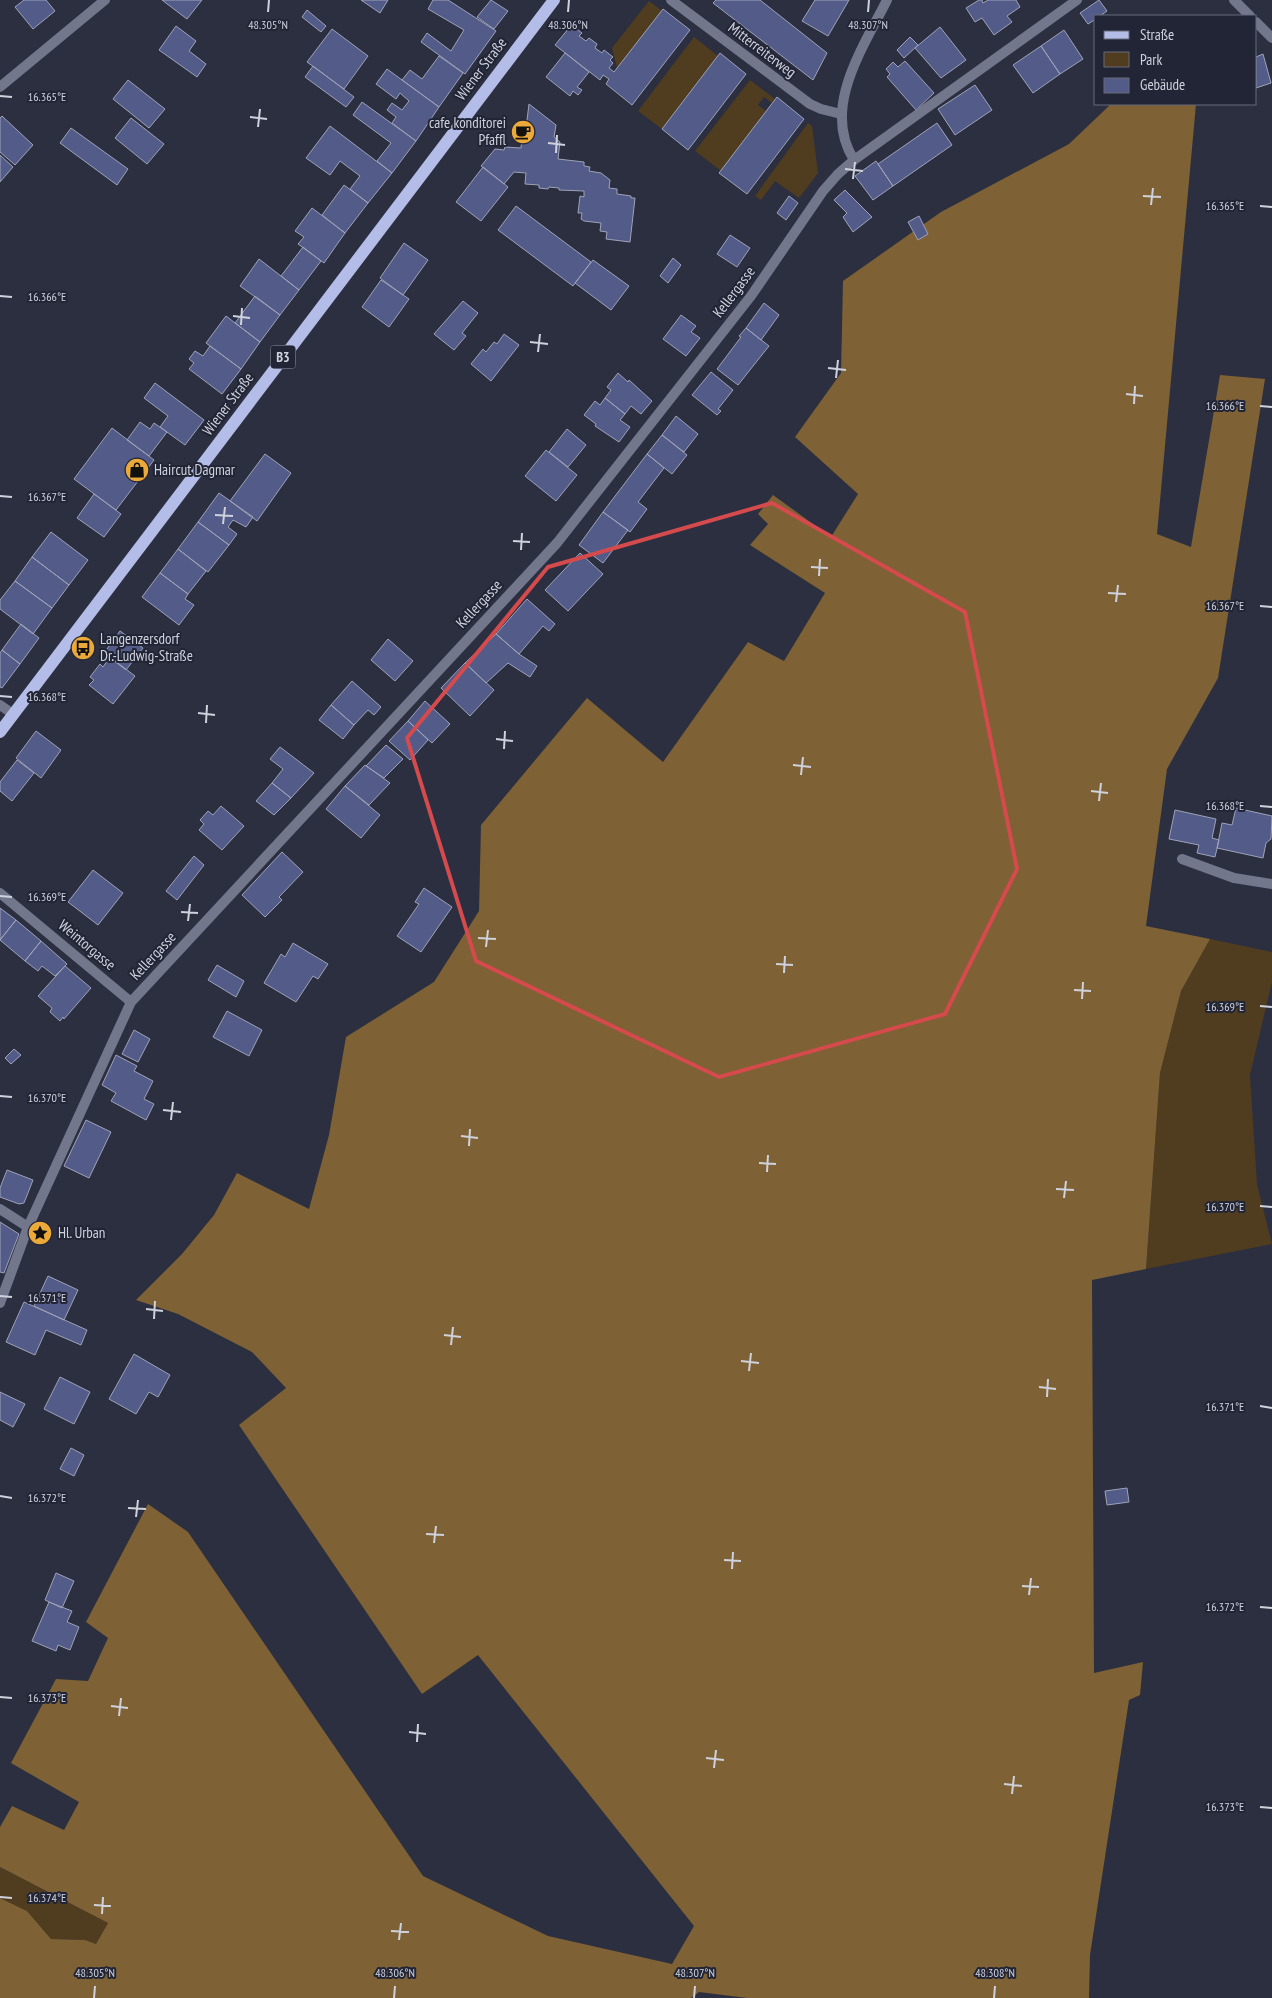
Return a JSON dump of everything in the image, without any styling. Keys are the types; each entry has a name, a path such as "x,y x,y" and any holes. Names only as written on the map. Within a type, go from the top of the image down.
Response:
{"main road":[{"name":"Wiener Straße","path":"0,732 554,0"}],"street":[{"path":"0,87 105,0"},
{"name":"Mitterreiterweg","path":"670,0 810,104 820,109 841,114"},
{"path":"854,160 843,138 841,114 849,77 887,0"},
{"name":"Kellergasse","path":"0,1303 28,1227 131,1002 557,543 751,296 823,191 838,174 854,160 1077,0"},
{"path":"1234,0 1249,15"},
{"path":"1257,23 1272,38"},
{"path":"0,705 13,714"},
{"path":"1182,859 1234,878 1272,884"},
{"name":"Weintorgasse","path":"0,893 131,1002"},
{"path":"0,1209 28,1227"}],"highlighted area":[{"path":"772,503 965,612 1017,869 945,1014 719,1077 476,961 407,738 548,567"}],"green space":[{"path":"649,1 662,11 617,68 612,48"},
{"path":"694,37 718,56 662,129 638,111"},
{"path":"750,80 775,99 772,103 764,97 758,105 766,111 721,171 695,151"},
{"path":"808,123 812,126 818,173 799,198 775,181 761,200 755,196"},
{"path":"1210,939 1272,952 1272,982 1250,1075 1257,1184 1272,1244 1146,1269 1160,1073 1181,991"},
{"path":"0,1867 108,1923 96,1944 83,1940 51,1939 27,1911 0,1898"}],"shaded area":[{"path":"1110,105 1196,105 1157,534 1191,547 1220,375 1265,379 1218,678 1167,769 1146,926 1210,939 1181,991 1160,1073 1146,1269 1092,1280 1094,1673 1143,1662 1140,1695 1129,1700 1090,1955 1089,1998 747,1998 699,1992 691,1998 0,1998 0,1898 27,1911 51,1939 85,1940 96,1944 108,1923 0,1867 0,1827 12,1806 64,1830 79,1802 11,1763 56,1679 88,1681 108,1638 86,1622 148,1504 188,1532 423,1876 548,1936 672,1964 694,1926 478,1655 422,1694 239,1425 286,1388 252,1352 178,1314 136,1300 182,1254 214,1215 237,1173 309,1209 329,1135 346,1037 434,982 479,911 481,825 587,698 663,762 748,642 784,661 825,593 750,545 768,524 758,514 773,495 831,537 858,494 795,437 841,373 843,281 941,212 1069,144"}],"building":[{"path":"24,0 46,0 55,11 33,29 15,7"},
{"path":"162,0 202,0 187,19"},
{"path":"361,0 388,0 380,13"},
{"path":"433,0 448,0 496,31 465,74 421,42 427,33 451,51 464,30 428,9"},
{"path":"491,0 508,11 494,29 477,17"},
{"path":"716,0 760,0 827,53 813,80 713,3"},
{"path":"815,0 849,0 828,36 802,21"},
{"path":"982,0 983,3 988,0 1016,0 1020,7 1007,16 1012,22 994,35 982,18 975,22 966,8"},
{"path":"1099,0 1107,11 1101,15 1094,15 1094,20 1088,24 1080,13"},
{"path":"663,9 690,30 632,105 606,84 609,79 603,75 600,80 555,45 569,28 572,30 574,27 582,33 579,36 586,41 589,38 597,44 595,48 602,53 604,50 613,57 610,60 613,63 609,68 614,72"},
{"path":"307,10 326,26 321,32 302,17"},
{"path":"176,26 196,41 189,51 206,64 197,77 159,50"},
{"path":"940,27 966,60 941,78 915,48"},
{"path":"332,29 368,56 344,89 307,62"},
{"path":"1064,30 1083,59 1060,74 1041,46"},
{"path":"910,37 918,45 904,58 897,50"},
{"path":"1041,46 1060,74 1033,93 1013,65"},
{"path":"565,53 589,72 577,87 582,90 578,95 573,91 570,96 546,77"},
{"path":"720,53 746,74 688,150 662,129"},
{"path":"1263,54 1271,83 1257,88 1257,57"},
{"path":"439,56 463,73 439,107 402,80 410,70 422,79"},
{"path":"905,61 934,93 916,110 887,77 890,74 886,69 893,62 898,67"},
{"path":"313,66 354,97 346,107 305,77"},
{"path":"387,69 439,107 416,141 392,123 396,117 387,110 392,103 402,110 409,101 400,93 396,99 376,84"},
{"path":"128,80 165,109 149,128 113,99"},
{"path":"975,85 992,110 955,135 938,109"},
{"path":"777,97 804,119 747,194 719,173"},
{"path":"362,102 416,141 392,173 377,161 391,143 353,115"},
{"path":"529,104 556,125 554,137 560,142 558,159 584,162 584,166 590,167 589,171 601,173 610,180 609,188 617,189 617,194 635,198 630,242 606,239 607,232 600,231 601,223 581,219 582,213 578,213 580,196 584,197 584,191 559,190 559,188 549,187 548,189 539,188 539,185 525,184 526,173 514,172 504,184 481,166 495,149 504,150 505,147 521,148 523,127 526,128"},
{"path":"2,116 33,145 15,165 0,152 0,118"},
{"path":"131,118 164,144 147,164 115,138"},
{"path":"937,123 952,145 893,186 878,164"},
{"path":"330,126 392,173 368,203 350,189 360,176 340,161 330,175 306,158"},
{"path":"71,128 128,169 117,185 60,143"},
{"path":"0,155 13,167 0,182"},
{"path":"876,161 893,186 873,200 855,176"},
{"path":"483,167 508,187 481,221 456,202"},
{"path":"344,185 368,203 345,233 322,215"},
{"path":"845,190 872,217 853,232 843,217 847,213 834,200"},
{"path":"789,196 798,203 786,220 777,213"},
{"path":"516,206 591,262 573,286 498,230"},
{"path":"312,208 345,233 324,263 298,244 304,237 295,231"},
{"path":"919,216 928,234 918,240 908,222"},
{"path":"730,235 750,248 737,267 717,254"},
{"path":"404,243 428,260 403,295 380,278"},
{"path":"303,247 321,261 299,290 281,276"},
{"path":"673,258 681,265 668,283 660,276"},
{"path":"259,259 299,290 280,315 240,286"},
{"path":"593,260 629,286 611,310 575,283"},
{"path":"381,280 409,299 389,327 362,307"},
{"path":"255,296 280,315 260,342 235,323"},
{"path":"463,301 478,313 462,333 466,336 454,350 434,334"},
{"path":"764,303 779,315 761,340 746,328"},
{"path":"681,315 696,326 691,332 700,338 686,356 663,339"},
{"path":"226,316 260,342 241,369 206,343"},
{"path":"746,328 769,346 738,385 717,369"},
{"path":"504,334 519,345 491,381 471,364 483,349 486,352 494,342 497,344"},
{"path":"210,346 241,369 222,394 189,369 194,363 189,359 195,351 203,356"},
{"path":"711,372 733,390 718,409 721,411 717,415 692,395"},
{"path":"618,373 628,382 629,380 652,401 641,414 631,406 625,414 605,398 611,390 607,387"},
{"path":"155,383 204,420 185,445 160,427 168,416 144,398"},
{"path":"605,398 625,414 620,420 630,427 619,442 595,426 596,424 584,415 595,401 600,405"},
{"path":"676,416 698,434 684,452 662,435"},
{"path":"140,422 150,429 154,423 167,432 149,456 127,440"},
{"path":"112,428 154,460 116,510 74,479"},
{"path":"567,429 586,445 568,467 549,452"},
{"path":"662,435 687,455 672,474 647,454"},
{"path":"546,450 577,475 556,501 525,476"},
{"path":"265,454 291,473 257,521 230,501"},
{"path":"647,454 664,468 638,502 647,509 630,532 603,512"},
{"path":"219,493 253,517 246,527 233,520 228,527 237,534 229,545 198,522"},
{"path":"94,494 121,514 104,537 77,518"},
{"path":"603,512 628,530 603,563 579,545"},
{"path":"198,522 229,545 208,572 178,549"},
{"path":"51,532 88,560 69,585 32,557"},
{"path":"178,549 206,571 188,594 160,573"},
{"path":"580,553 603,574 568,611 545,590"},
{"path":"32,557 69,585 52,608 15,581"},
{"path":"160,573 188,594 185,599 194,605 179,625 142,597"},
{"path":"15,581 52,608 33,634 0,609 0,600"},
{"path":"527,599 555,624 549,631 543,626 519,654 496,634"},
{"path":"21,624 39,638 20,664 2,650"},
{"path":"120,631 143,648 126,670 104,653"},
{"path":"496,634 519,654 537,666 530,677 508,663 486,683 465,663"},
{"path":"388,639 413,661 395,681 371,660"},
{"path":"2,650 20,664 2,688 0,687 0,653"},
{"path":"110,657 135,676 113,704 89,685 94,680 90,677 100,664 103,667"},
{"path":"465,663 494,690 470,716 441,688"},
{"path":"352,681 381,707 374,715 368,710 354,725 331,705"},
{"path":"425,701 450,724 432,743 408,721"},
{"path":"331,705 354,725 343,739 319,720"},
{"path":"408,721 428,740 410,760 389,741"},
{"path":"36,731 61,750 41,778 16,758"},
{"path":"386,745 403,759 384,778 366,766"},
{"path":"280,747 314,773 291,798 272,783 283,769 270,759"},
{"path":"17,760 34,773 12,801 0,791 0,782"},
{"path":"365,765 390,783 369,805 345,786"},
{"path":"272,783 291,798 274,815 256,801"},
{"path":"345,786 380,815 361,838 326,809"},
{"path":"221,806 244,826 222,850 199,830 204,824 200,820 208,811 213,815"},
{"path":"1236,808 1272,816 1271,839 1266,843 1263,858 1217,848 1222,823 1232,825"},
{"path":"1175,810 1216,819 1212,838 1219,840 1215,857 1197,853 1199,845 1169,839"},
{"path":"282,852 303,872 279,897 282,900 265,917 242,895"},
{"path":"194,856 204,865 177,900 166,891"},
{"path":"93,870 123,893 98,925 68,902"},
{"path":"424,888 452,907 421,952 397,936 419,904 415,902"},
{"path":"0,908 16,920 0,940"},
{"path":"16,920 41,941 25,961 0,940"},
{"path":"41,941 67,964 55,976 42,966 38,971 25,961"},
{"path":"293,943 328,964 318,979 313,976 296,1002 264,983 281,954 285,957"},
{"path":"217,965 244,981 236,997 208,980"},
{"path":"65,966 91,988 64,1019 63,1017 60,1021 50,1012 52,1008 38,996"},
{"path":"227,1011 262,1030 249,1056 213,1037"},
{"path":"134,1030 150,1039 138,1062 122,1054"},
{"path":"14,1049 21,1055 11,1064 5,1058"},
{"path":"116,1055 137,1066 134,1071 153,1081 144,1099 154,1104 146,1120 111,1101 116,1093 102,1085"},
{"path":"86,1120 111,1132 89,1178 64,1166"},
{"path":"7,1170 33,1180 24,1203 19,1204 0,1197 0,1188"},
{"path":"0,1222 19,1234 4,1273 0,1272"},
{"path":"48,1276 78,1290 64,1320 34,1306"},
{"path":"24,1302 87,1330 81,1345 46,1330 35,1355 6,1342"},
{"path":"134,1354 170,1375 158,1397 149,1392 136,1414 109,1399"},
{"path":"60,1377 90,1392 74,1424 44,1409"},
{"path":"0,1392 25,1404 13,1427 0,1420"},
{"path":"71,1448 84,1455 74,1476 60,1469"},
{"path":"1127,1488 1129,1502 1107,1505 1105,1491"},
{"path":"56,1573 74,1581 62,1608 45,1600"},
{"path":"49,1602 72,1611 67,1622 79,1627 70,1650 58,1645 56,1651 32,1641"}],"place":[{"name":"cafe konditorei Pfaffl","path":"523,132"},
{"name":"Haircut Dagmar","path":"137,470"},
{"name":"Langenzersdorf Dr.-Ludwig-Straße","path":"83,648"},
{"name":"Hl. Urban","path":"40,1233"}]}
